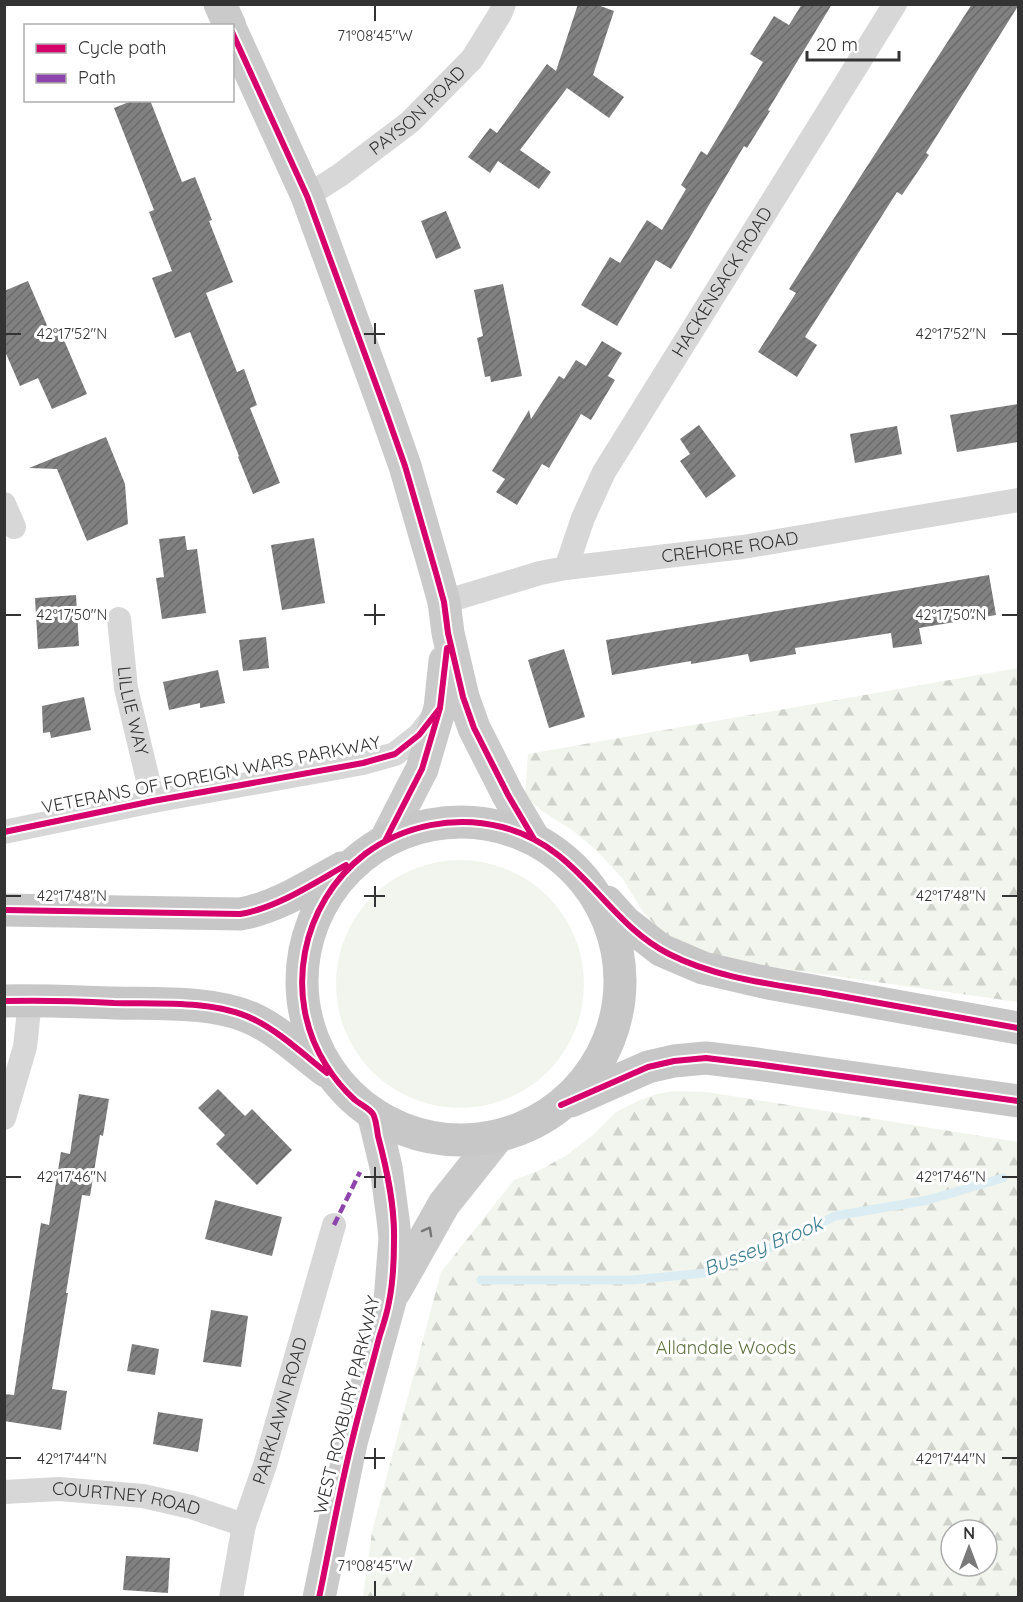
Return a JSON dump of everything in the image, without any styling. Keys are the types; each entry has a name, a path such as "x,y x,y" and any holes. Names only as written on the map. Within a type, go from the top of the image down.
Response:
{"highway":[{"path":"4,910 254,912 282,900 400,834 433,824 468,821 502,827 534,839 560,856 625,922 651,942 673,956 703,968 768,983 1018,1028"},
{"path":"336,1079 318,1050 306,1018 302,991 304,951 312,924 324,899 340,877 372,850"},
{"path":"17,1001 151,1004 233,1011 269,1028 336,1079 355,1099 390,1124 435,1138 467,1140 498,1136 528,1126 561,1105 587,1079 613,1031 621,977 616,941 603,907 582,877"},
{"path":"561,1105 648,1067 674,1061 706,1058 1018,1101"}],"main road":[{"path":"220,4 229,24"},
{"path":"234,36 307,196 401,455 446,617 463,698 474,728 508,795 534,839"},
{"path":"372,850 422,769 440,708 446,617"},
{"name":"WEST ROXBURY PARKWAY","path":"319,1598 351,1443 390,1301 395,1238 386,1167 373,1113"},
{"name":"WEST ROXBURY PARKWAY","path":"390,1301 444,1204 498,1136"}],"street":[{"name":"PAYSON ROAD","path":"307,196 340,175 410,122 472,59 504,4"},
{"name":"HACKENSACK ROAD","path":"566,568 583,518 604,472 895,4"},
{"name":"CREHORE ROAD","path":"446,617 540,573 743,547 1018,500"},
{"path":"4,504 14,527"},
{"name":"LILLIE WAY","path":"119,619 126,688 153,801"},
{"name":"VETERANS OF FOREIGN WARS PARKWAY","path":"4,832 153,801 363,763 395,754 419,735 440,708"},
{"path":"4,1118 25,1047 17,1001"},
{"name":"PARKLAWN ROAD","path":"231,1598 243,1525 265,1465 334,1225"},
{"name":"COURTNEY ROAD","path":"4,1492 59,1489 143,1496 190,1507 243,1525"}],"green space":[{"path":"1018,668 1018,1002 728,961 702,955 661,931 643,912 623,879 596,850 525,797 528,754"},
{"path":"448,860 472,860 496,865 519,874 548,896 570,925 575,936 582,960 584,984 582,1008 575,1032 570,1043 548,1072 519,1094 508,1099 472,1108 448,1108 424,1103 401,1094 381,1080 364,1063 350,1043 341,1020 336,996 336,972 341,948 350,925 364,905 381,888 401,874 424,865"},
{"name":"Allandale Woods","path":"675,1091 707,1092 1018,1142 1018,1597 363,1597 372,1532 441,1272 514,1180 538,1171 567,1155 593,1135 616,1112 640,1100"}],"building":[{"path":"578,4 595,4 614,11 593,75 624,97 609,118 567,88 520,150 551,172 539,189 498,161 490,173 468,157 490,128 497,133 547,64 556,71"},
{"path":"802,4 832,4 768,110 770,111 747,148 744,146 671,269 656,260 617,326 581,305 610,257 620,263 647,220 662,230 686,189 681,185 701,151 707,155 763,62 750,54 774,16 789,25"},
{"path":"972,4 1018,4 1018,6 926,153 929,155 902,195 897,192 805,337 817,345 797,377 758,352 796,293 789,289"},
{"path":"129,102 151,102 182,182 195,177 212,220 209,221 233,282 206,293 237,372 244,369 257,405 250,408 280,483 253,494 190,332 175,338 152,278 172,271 149,212 154,210 114,108"},
{"path":"446,211 461,248 436,259 421,221"},
{"path":"28,281 49,330 58,326 87,394 52,409 38,378 20,386 4,349 4,291"},
{"path":"503,284 522,376 491,382 490,376 485,377 477,338 483,336 474,290"},
{"path":"602,341 622,353 608,376 615,380 591,420 581,414 549,468 542,464 517,505 496,492 505,479 492,471 529,410 531,419 559,376 564,379 576,360 586,366"},
{"path":"1018,404 1018,442 957,452 950,415"},
{"path":"699,425 736,476 706,498 680,461 690,454 680,439"},
{"path":"897,426 902,454 855,463 850,434"},
{"path":"106,437 125,484 128,524 87,541 57,469 29,468"},
{"path":"185,536 187,550 197,549 206,613 162,619 156,578 164,577 159,539"},
{"path":"314,538 325,603 282,610 271,545"},
{"path":"989,575 996,615 919,628 922,644 893,648 891,633 795,648 796,654 750,662 748,654 612,675 606,640"},
{"path":"76,595 79,646 38,649 35,598"},
{"path":"266,637 269,668 243,671 239,640"},
{"path":"564,649 585,717 549,728 528,660"},
{"path":"218,670 225,703 200,708 200,703 169,710 163,682"},
{"path":"84,697 91,730 51,738 50,732 43,733 42,706"},
{"path":"218,1089 245,1116 252,1109 292,1150 257,1185 216,1144 225,1135 198,1108"},
{"path":"79,1094 109,1099 103,1136 100,1135 90,1196 82,1195 52,1389 67,1391 61,1430 4,1421 4,1394 14,1395 41,1223 49,1225 61,1152 70,1154"},
{"path":"215,1200 282,1217 272,1256 205,1239"},
{"path":"211,1310 248,1316 241,1367 203,1362"},
{"path":"132,1344 159,1349 155,1375 127,1371"},
{"path":"158,1412 203,1419 198,1452 153,1444"},
{"path":"126,1556 170,1558 168,1593 123,1590"}],"waterway":[{"name":"Bussey Brook","path":"481,1280 633,1280 705,1273 780,1244 835,1216 928,1200 1003,1178"}],"marked path":[{"path":"334,1225 360,1172"}],"cycle path":[{"path":"234,36 307,196 405,466 444,602 448,633 463,697 474,728 508,795 534,839"},
{"path":"385,841 422,769 440,708 447,648"},
{"path":"4,832 153,801 363,763 395,754 419,735 440,708"},
{"path":"319,1598 347,1461 388,1306 393,1272 394,1228 390,1188 374,1116 370,1110 347,1092 326,1065 312,1038 305,1010 302,981 305,952 313,924 326,898 343,874 365,854 396,836 430,825 466,822 502,827 529,837 552,851 572,867 646,940 687,962 745,979 1018,1028"},
{"path":"4,910 240,914 281,901 346,865"},
{"path":"4,1001 167,1003 221,1009 238,1013 263,1024 327,1073"},
{"path":"561,1105 648,1067 674,1061 706,1058 1018,1101"}]}
